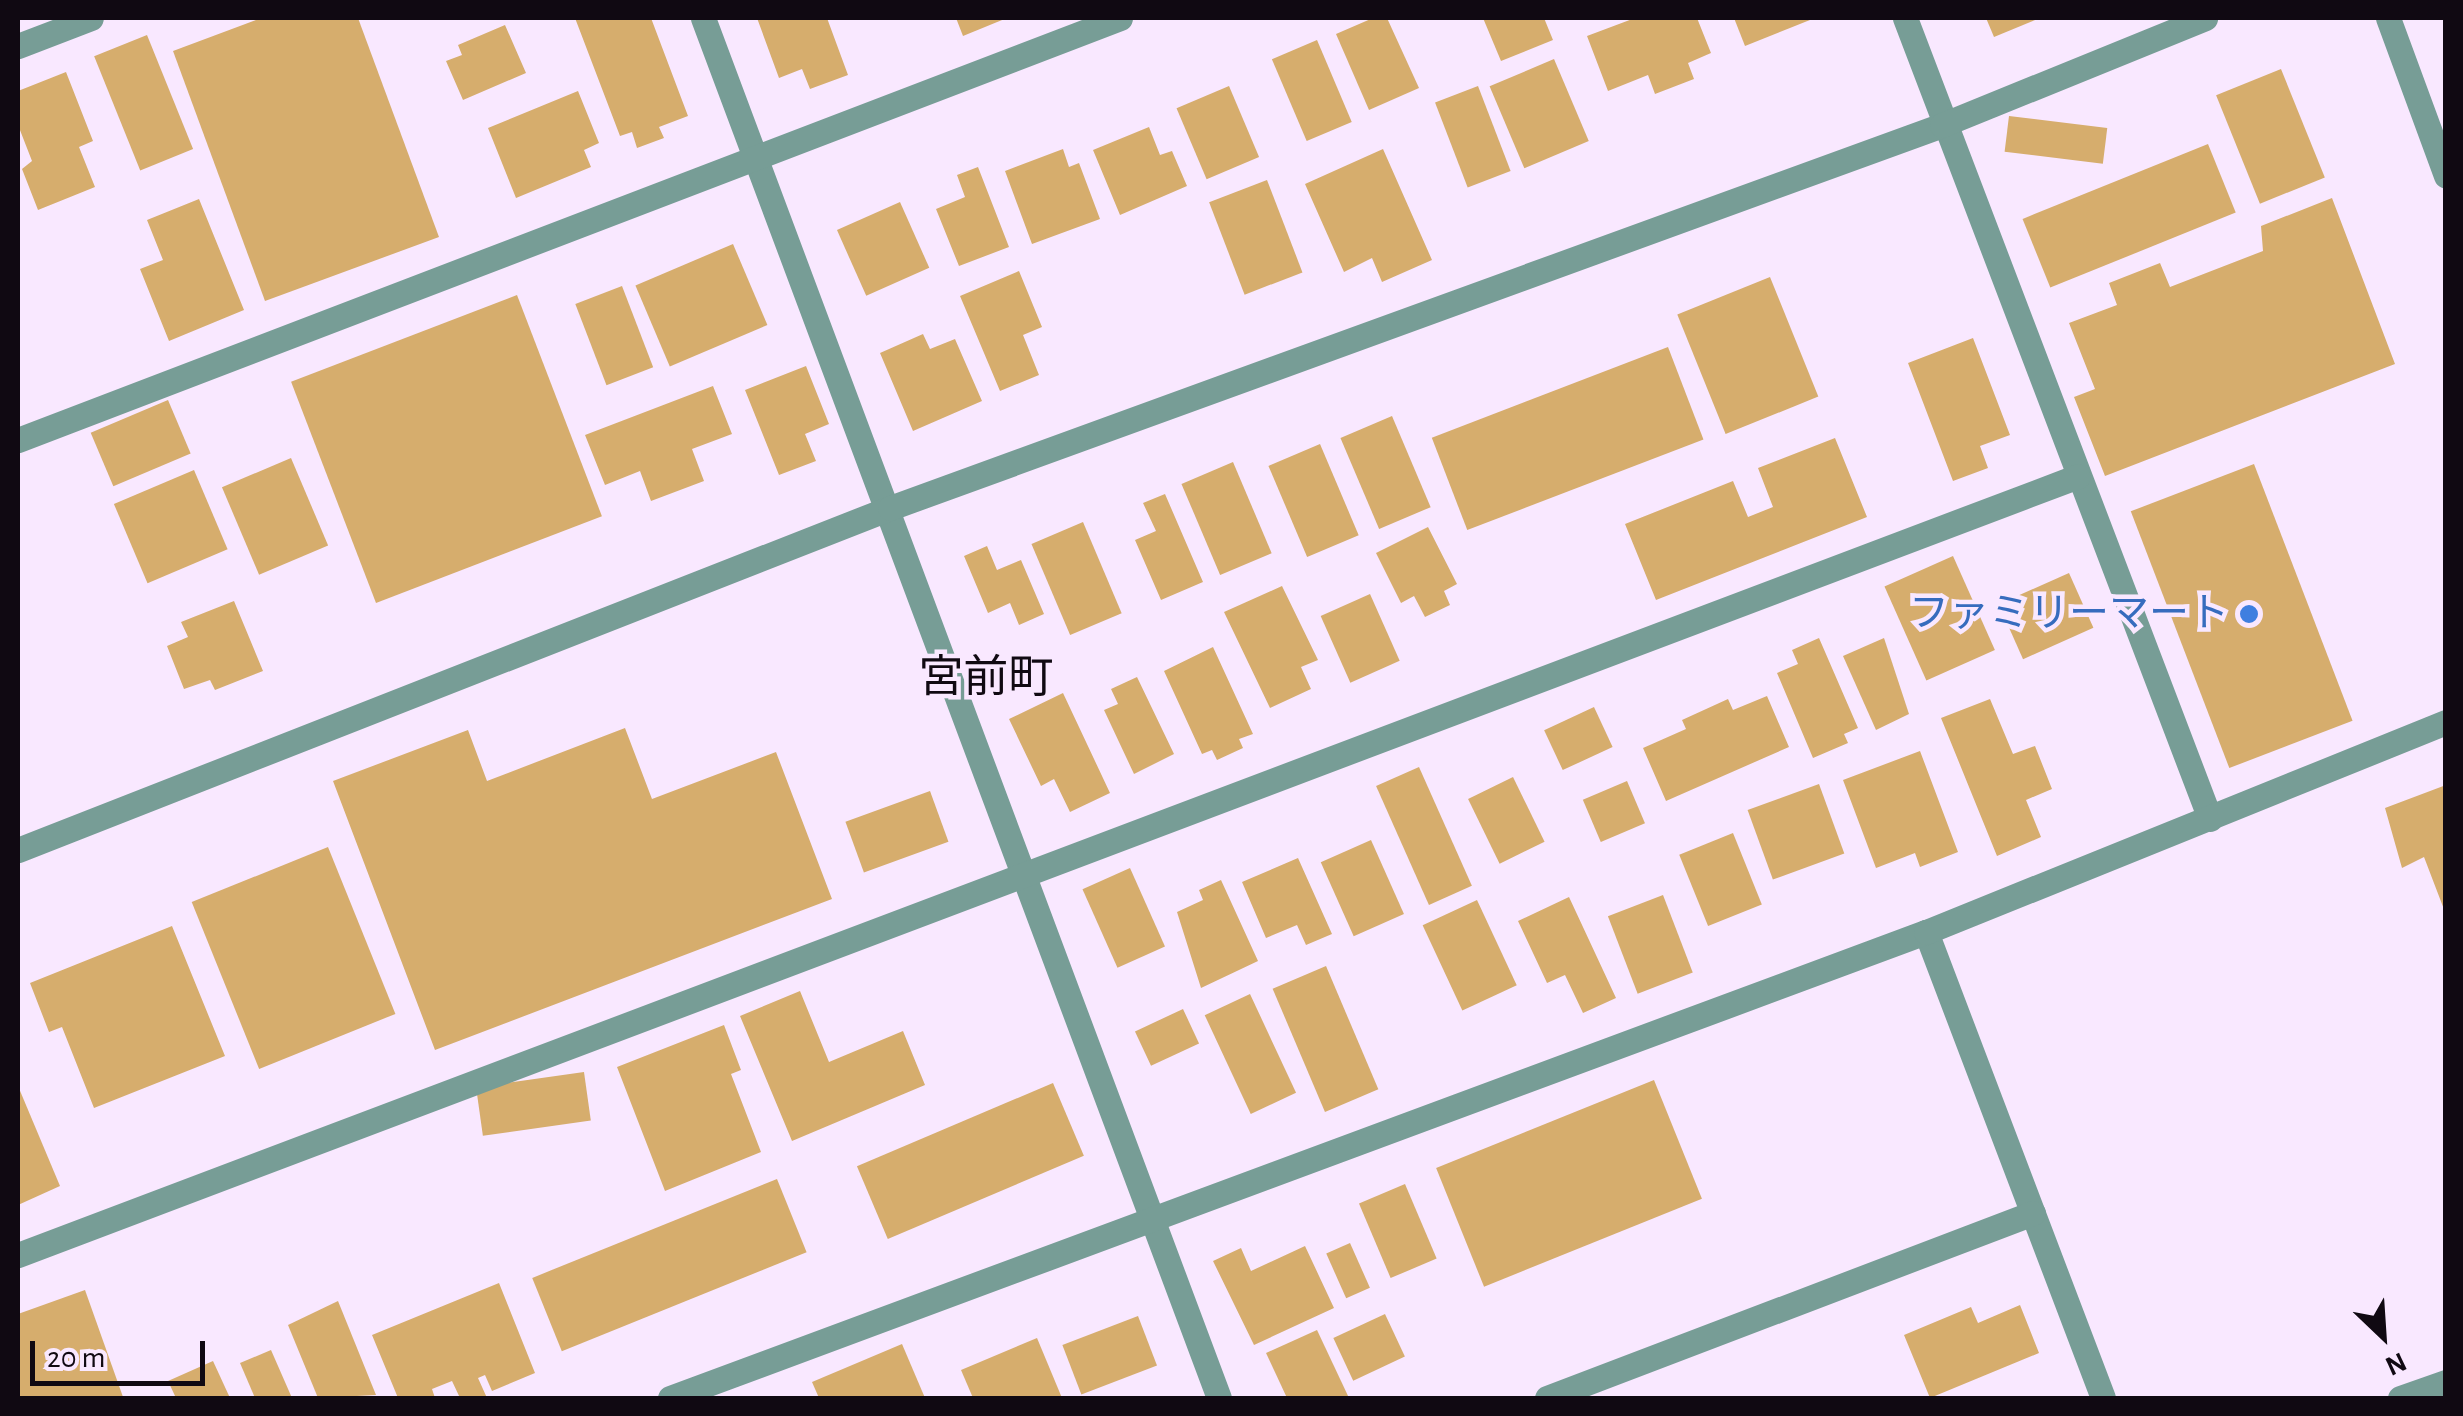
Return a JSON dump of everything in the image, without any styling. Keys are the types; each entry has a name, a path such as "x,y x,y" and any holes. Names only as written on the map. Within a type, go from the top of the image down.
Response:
{"street":[{"path":"18,46 91,18"},
{"path":"703,18 890,508 1150,1220 1219,1398"},
{"path":"18,440 755,154 1120,18"},
{"path":"1905,18 1942,125 2210,819"},
{"path":"18,850 890,508 1942,125 2206,18"},
{"path":"2388,18 2446,176"},
{"path":"18,1255 1026,878 2078,476"},
{"path":"670,1398 1926,932 2446,722"},
{"path":"1926,932 2103,1398"},
{"path":"1546,1398 2033,1213"},
{"path":"2400,1398 2446,1382"}],"building":[{"path":"261,18 358,18 439,237 265,301 173,51"},
{"path":"575,18 651,18 688,116 659,127 664,138 637,148 632,132 620,136"},
{"path":"757,18 827,18 848,75 810,89 802,69 779,78"},
{"path":"956,18 1007,18 963,36"},
{"path":"1373,18 1387,18 1419,88 1369,110 1336,34"},
{"path":"1483,18 1544,18 1553,40 1501,61"},
{"path":"1635,18 1697,18 1711,53 1688,63 1694,79 1655,94 1648,75 1608,91 1587,36"},
{"path":"1734,18 1815,18 1745,46"},
{"path":"1986,18 2040,18 1994,37"},
{"path":"505,25 526,73 463,100 446,61 462,55 458,45"},
{"path":"147,35 193,149 140,170 94,56"},
{"path":"1317,40 1352,122 1307,141 1272,59"},
{"path":"1554,59 1589,141 1524,168 1490,86"},
{"path":"2281,69 2325,177 2260,204 2216,95"},
{"path":"66,72 93,141 79,147 95,187 38,210 22,169 32,161 18,125 18,91"},
{"path":"1229,86 1259,157 1207,179 1177,108"},
{"path":"1478,86 1511,171 1468,187 1435,102"},
{"path":"578,91 599,143 584,150 591,167 516,198 488,128"},
{"path":"2009,116 2107,128 2103,164 2005,152"},
{"path":"1149,127 1160,155 1172,151 1187,186 1120,215 1093,150"},
{"path":"2208,144 2236,213 2050,288 2023,219"},
{"path":"1063,149 1069,167 1079,163 1100,219 1032,244 1005,171"},
{"path":"1383,149 1432,260 1382,282 1372,258 1344,272 1305,184"},
{"path":"978,167 1009,247 959,266 936,209 965,197 957,175"},
{"path":"1267,180 1302,272 1245,295 1209,202"},
{"path":"2332,198 2395,364 2105,476 2074,397 2095,389 2069,323 2117,305 2109,283 2160,263 2170,287 2263,251 2261,226"},
{"path":"199,199 244,310 169,341 140,269 163,260 147,220"},
{"path":"900,202 929,268 866,296 837,230"},
{"path":"733,244 767,325 670,366 635,285"},
{"path":"1019,271 1042,327 1023,335 1039,375 1000,391 960,296"},
{"path":"1770,277 1818,397 1726,434 1677,314"},
{"path":"622,286 653,367 606,385 575,304"},
{"path":"517,295 602,516 376,603 291,382"},
{"path":"923,334 930,349 955,339 982,401 913,431 880,353"},
{"path":"1973,338 2010,435 1980,446 1988,468 1953,481 1908,363"},
{"path":"1668,347 1703,439 1467,530 1432,438"},
{"path":"806,366 829,424 805,434 816,461 779,475 745,390"},
{"path":"713,386 732,434 692,449 704,481 651,501 640,471 605,485 585,435"},
{"path":"168,400 191,453 113,486 91,433"},
{"path":"1392,416 1431,507 1379,529 1340,438"},
{"path":"1835,438 1867,517 1656,600 1625,524 1733,481 1748,517 1773,507 1758,468"},
{"path":"1320,444 1359,535 1307,557 1268,466"},
{"path":"291,458 328,545 259,575 222,487"},
{"path":"1233,462 1272,553 1220,575 1181,484"},
{"path":"2254,464 2353,721 2229,768 2131,511"},
{"path":"194,470 228,549 148,583 114,504"},
{"path":"1165,494 1203,582 1161,600 1135,540 1156,531 1143,503"},
{"path":"1083,522 1122,613 1070,635 1031,544"},
{"path":"1428,527 1457,584 1444,591 1450,605 1425,617 1414,596 1401,603 1376,553"},
{"path":"987,546 997,570 1021,560 1044,614 1019,625 1010,603 988,613 964,556"},
{"path":"1953,556 1995,650 1926,681 1884,587"},
{"path":"2069,573 2093,628 2023,659 1999,604"},
{"path":"1282,586 1318,660 1301,667 1311,689 1270,708 1224,612"},
{"path":"1370,594 1400,661 1350,683 1321,616"},
{"path":"234,601 263,671 215,690 210,680 184,689 167,646 188,637 181,622"},
{"path":"1819,638 1858,728 1844,734 1848,743 1813,758 1777,673 1798,664 1792,650"},
{"path":"1884,638 1909,714 1876,730 1843,656"},
{"path":"1213,647 1253,734 1239,739 1243,748 1217,760 1212,750 1202,754 1164,671"},
{"path":"1137,677 1174,754 1134,774 1104,710 1118,704 1111,689"},
{"path":"1063,693 1110,793 1070,812 1054,779 1041,786 1009,719"},
{"path":"1767,696 1789,747 1666,801 1643,748 1686,729 1682,720 1728,699 1733,710"},
{"path":"1990,699 2013,754 2035,746 2052,789 2026,800 2041,837 1997,856 1941,718"},
{"path":"1594,707 1613,747 1563,770 1544,730"},
{"path":"625,728 652,799 776,752 832,899 435,1050 333,781 468,730 487,781"},
{"path":"1920,751 1958,852 1920,867 1915,853 1876,868 1843,780"},
{"path":"1419,767 1472,886 1429,905 1376,786"},
{"path":"1513,777 1545,842 1500,864 1468,799"},
{"path":"1627,781 1645,823 1601,842 1583,800"},
{"path":"1819,784 1844,854 1773,880 1748,810"},
{"path":"2446,785 2445,912 2424,857 2402,868 2385,808"},
{"path":"930,791 948,842 864,873 845,822"},
{"path":"1733,833 1762,904 1708,926 1679,855"},
{"path":"1371,840 1404,914 1354,936 1321,862"},
{"path":"328,847 395,1014 259,1069 192,902"},
{"path":"1298,858 1332,934 1306,945 1297,925 1266,938 1242,882"},
{"path":"1130,868 1165,947 1117,968 1082,889"},
{"path":"1221,880 1258,961 1201,988 1177,912 1203,900 1199,890"},
{"path":"1663,895 1693,972 1638,994 1608,916"},
{"path":"1569,897 1616,998 1583,1013 1565,975 1547,983 1518,921"},
{"path":"1477,900 1517,985 1462,1011 1423,925"},
{"path":"172,926 225,1056 94,1108 62,1027 49,1032 30,983"},
{"path":"1326,966 1378,1089 1325,1112 1273,989"},
{"path":"800,991 829,1062 903,1031 925,1085 792,1141 740,1016"},
{"path":"1250,994 1296,1093 1251,1114 1205,1015"},
{"path":"1183,1009 1199,1043 1151,1066 1135,1031"},
{"path":"724,1025 741,1070 731,1074 761,1152 665,1191 617,1067"},
{"path":"584,1072 591,1121 483,1136 476,1087"},
{"path":"1654,1080 1702,1199 1484,1287 1436,1168"},
{"path":"1053,1083 1084,1156 888,1239 857,1166"},
{"path":"18,1086 60,1186 18,1205"},
{"path":"777,1179 807,1252 562,1351 532,1278"},
{"path":"1405,1184 1437,1259 1391,1278 1359,1204"},
{"path":"1350,1243 1370,1288 1346,1298 1326,1254"},
{"path":"1305,1246 1334,1308 1254,1345 1213,1261 1241,1248 1251,1271"},
{"path":"499,1283 535,1373 492,1391 485,1375 478,1378 487,1398 460,1398 452,1381 432,1389 435,1398 398,1398 372,1335"},
{"path":"85,1290 123,1397 18,1398 18,1314"},
{"path":"338,1301 376,1395 318,1398 288,1325"},
{"path":"2020,1305 2039,1353 1930,1398 1904,1335 1971,1307 1978,1323"},
{"path":"1385,1314 1405,1357 1353,1381 1333,1338"},
{"path":"1138,1316 1157,1365 1081,1395 1062,1345"},
{"path":"1317,1330 1349,1398 1287,1398 1266,1353"},
{"path":"1037,1338 1062,1398 973,1398 961,1370"},
{"path":"902,1344 925,1398 819,1398 812,1382"},
{"path":"271,1350 292,1398 255,1398 240,1363"},
{"path":"213,1361 230,1398 176,1398 168,1381"}],"place":[{"name":"ファミリーマート","path":"2249,614"}],"district":[{"name":"宮前町","path":"986,679"}]}
